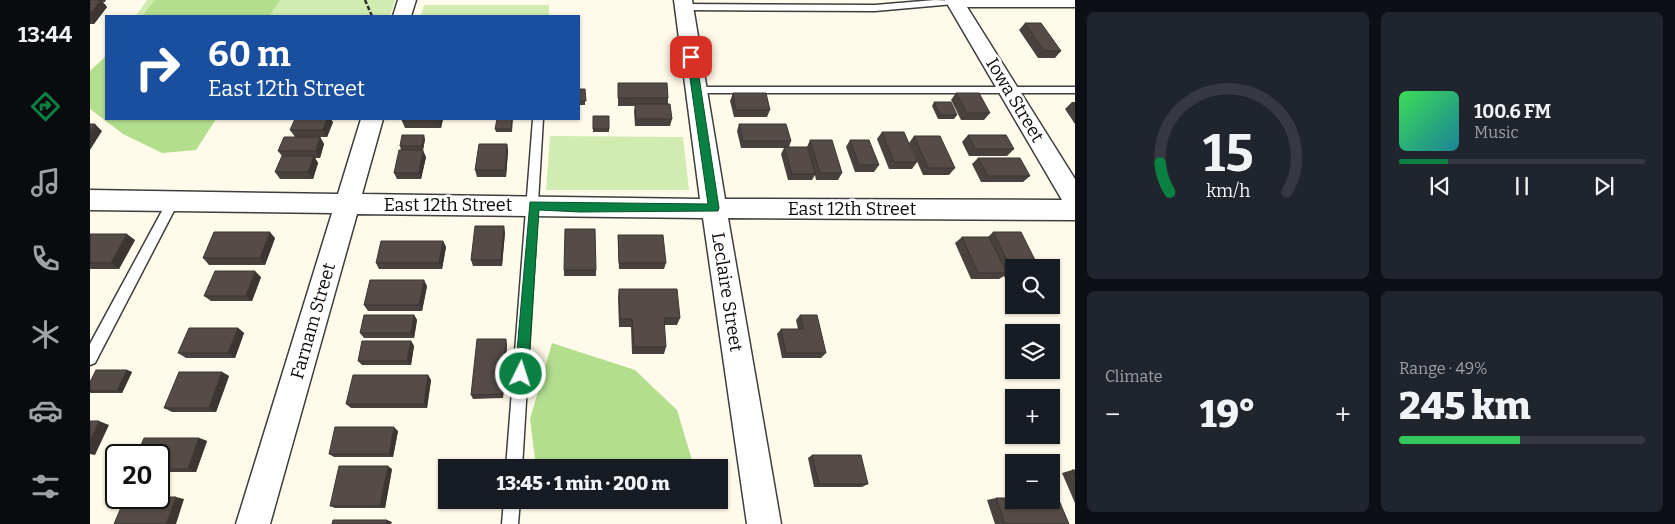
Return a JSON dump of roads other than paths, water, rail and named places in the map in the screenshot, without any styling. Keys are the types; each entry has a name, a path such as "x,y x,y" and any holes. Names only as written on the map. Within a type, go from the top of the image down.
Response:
{"street":[{"path":"402,15 407,0"},
{"path":"954,0 1075,1"},
{"name":"Iowa Street","path":"954,0 1075,200"},
{"name":"Leclaire Street","path":"684,4 764,524"},
{"name":"Farnam Street","path":"253,524 372,120"},
{"name":"East 12th Street","path":"90,200 534,205 580,208 1075,210"}],"lane":[{"path":"684,4 820,4 874,8 954,0"},
{"path":"696,90 1075,90"},
{"path":"515,459 534,205 538,120"},
{"path":"90,358 173,201"},
{"path":"510,524 511,509"}]}
